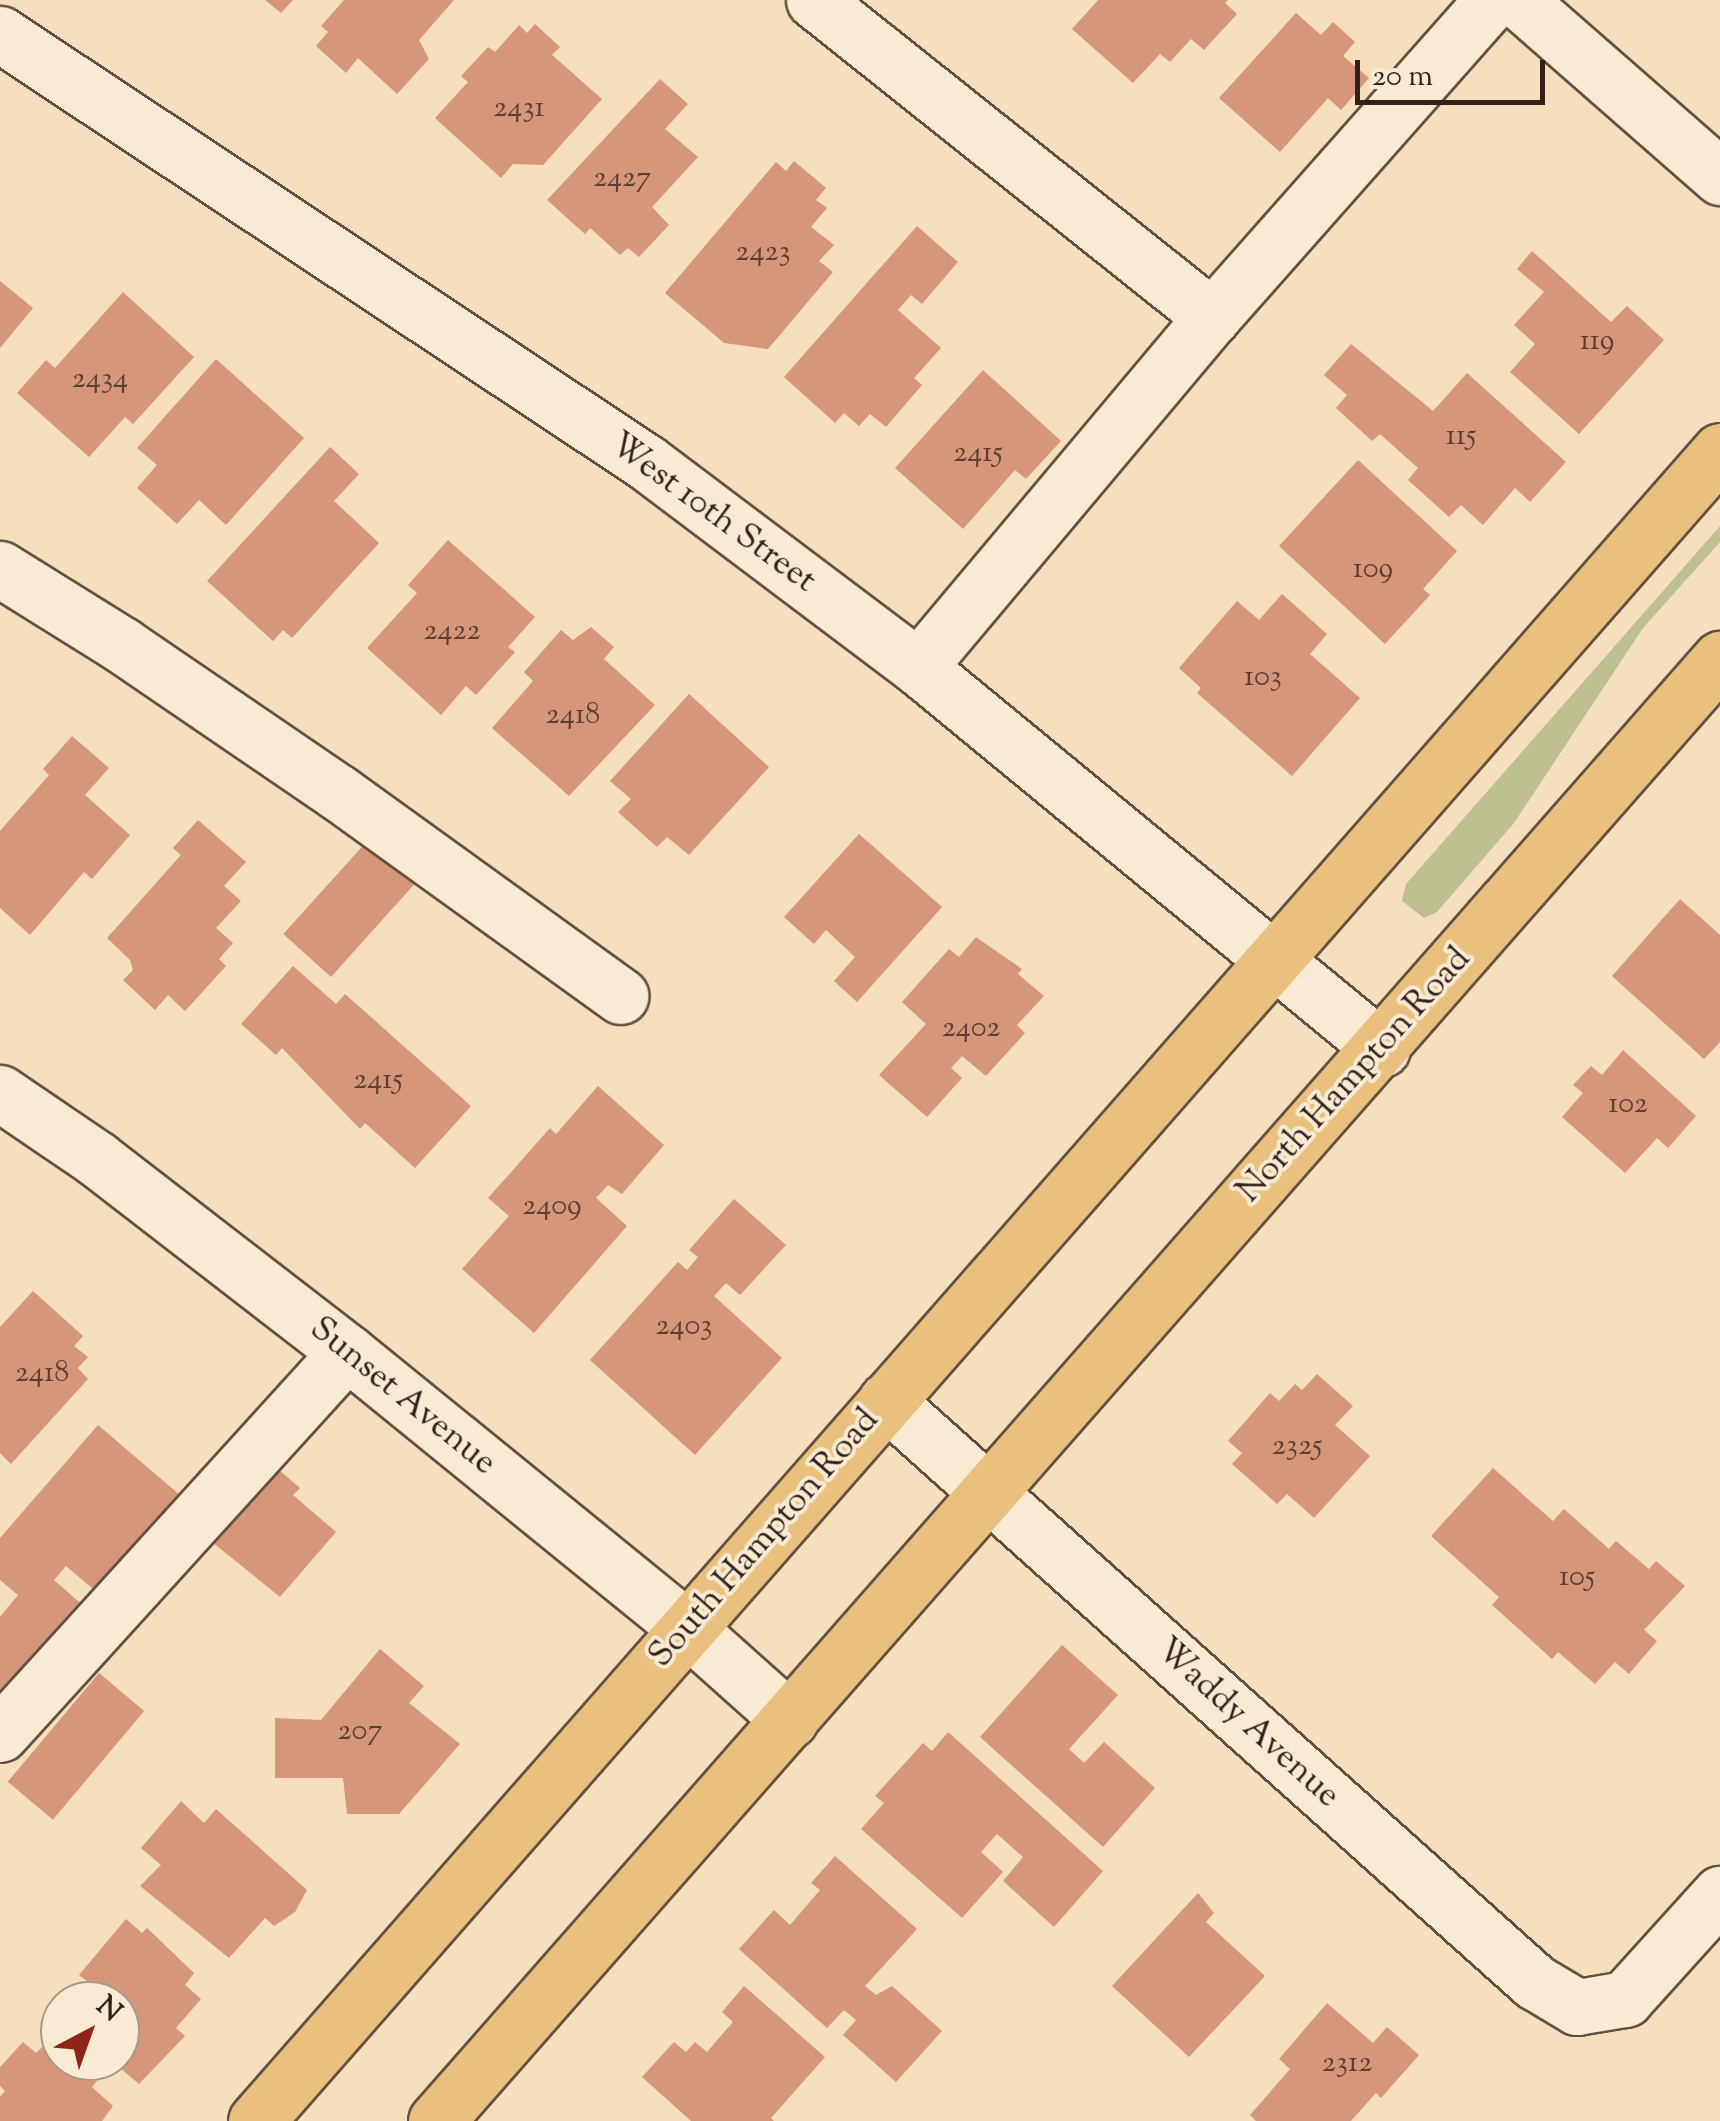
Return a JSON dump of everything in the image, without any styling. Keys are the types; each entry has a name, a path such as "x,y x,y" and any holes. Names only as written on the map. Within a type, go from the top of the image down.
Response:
{"main road":[{"path":"1276,960 1720,452"},
{"name":"North Hampton Road","path":"990,1492 1720,659"},
{"name":"South Hampton Road","path":"256,2121 1276,960"},
{"path":"436,2121 990,1492"}],"street":[{"path":"814,0 1212,317"},
{"path":"918,667 1212,317 1492,0"},
{"path":"1518,0 1720,177"},
{"name":"West 10th Street","path":"0,34 630,452 918,667 1382,1049"},
{"path":"0,569 122,645 339,793 620,996"},
{"name":"Sunset Avenue","path":"0,1093 96,1159 347,1352 687,1628 790,1720"},
{"path":"0,1734 347,1352"},
{"name":"Waddy Avenue","path":"886,1401 1535,1982 1577,2008 1625,1998 1720,1894"}],"green space":[{"path":"1720,526 1720,542 1643,628 1514,823 1437,912 1424,918 1402,901 1406,884"}],"building":[{"path":"265,0 293,0 281,13"},
{"path":"344,0 454,0 419,40 429,59 397,94 358,58 346,73 316,46 328,32 321,26"},
{"path":"1098,0 1228,0 1225,3 1237,14 1204,50 1191,39 1170,62 1160,54 1133,83 1072,29"},
{"path":"1296,13 1321,35 1333,22 1355,42 1343,56 1369,78 1341,110 1328,98 1280,152 1219,98"},
{"path":"535,24 560,47 552,55 602,99 543,165 513,164 501,178 435,118 468,82 461,76 488,47 495,52 519,25 527,33"},
{"path":"660,79 688,104 665,129 698,157 652,207 669,225 639,257 628,248 620,255 590,228 585,234 547,200"},
{"path":"794,161 826,188 816,200 827,208 811,227 834,245 819,261 833,272 768,349 724,343 665,293 776,162 786,171"},
{"path":"917,226 958,262 922,304 911,295 898,310 941,348 914,378 922,385 886,427 870,414 859,426 844,413 835,423 784,377"},
{"path":"1532,251 1611,322 1627,306 1664,340 1579,434 1510,372 1535,344 1514,325 1544,292 1517,269"},
{"path":"0,281 33,308 0,348"},
{"path":"123,292 194,357 133,424 125,417 89,457 17,393 46,360 55,368"},
{"path":"1351,344 1433,411 1467,373 1566,462 1530,502 1515,488 1483,525 1461,505 1449,517 1408,480 1418,468 1380,434 1372,441 1336,408 1347,395 1324,375"},
{"path":"216,359 304,438 226,525 199,500 177,524 137,488 157,465 137,448"},
{"path":"983,370 1061,441 1026,479 1015,470 963,529 895,468"},
{"path":"330,447 359,474 334,501 379,543 292,638 283,630 273,641 207,581"},
{"path":"1358,460 1457,551 1423,589 1430,595 1385,644 1279,546"},
{"path":"448,540 535,617 508,647 515,652 476,695 466,686 441,715 367,648 417,593 408,585"},
{"path":"1282,594 1327,634 1310,654 1360,698 1292,776 1197,693 1201,688 1179,668 1237,601 1259,620"},
{"path":"591,627 614,647 604,659 655,705 569,796 492,728 533,681 524,672 561,630 573,640"},
{"path":"689,694 769,767 689,855 667,837 657,847 618,812 631,799 610,781"},
{"path":"72,736 109,768 85,795 130,835 92,879 84,872 30,935 0,908 0,831 49,775 43,769"},
{"path":"198,820 246,862 224,886 241,901 216,928 233,943 219,959 226,966 185,1011 168,995 155,1010 123,980 133,970 130,960 107,938 181,855 173,848"},
{"path":"859,834 942,907 857,1002 834,981 855,957 826,930 814,944 784,917"},
{"path":"369,839 417,882 331,977 283,934"},
{"path":"1680,899 1720,935 1720,1042 1704,1059 1612,976"},
{"path":"976,937 1022,969 1018,974 1044,996 1017,1025 1025,1033 986,1076 962,1056 951,1068 962,1078 927,1117 879,1075 926,1024 902,1002 949,949 959,957"},
{"path":"293,966 336,1004 345,994 471,1106 415,1168 365,1123 360,1129 282,1048 276,1055 241,1024"},
{"path":"1623,1050 1696,1116 1668,1148 1657,1138 1625,1173 1562,1117 1583,1093 1573,1085 1591,1066 1602,1075"},
{"path":"598,1086 664,1145 622,1194 608,1185 596,1198 627,1226 534,1333 462,1269 509,1216 488,1198 550,1128 556,1134"},
{"path":"734,1199 786,1245 740,1295 726,1283 714,1296 782,1358 695,1455 590,1360 678,1262 687,1270 698,1257 689,1250"},
{"path":"33,1291 83,1336 74,1346 88,1357 78,1368 88,1379 11,1464 0,1453 0,1327"},
{"path":"1317,1374 1353,1406 1335,1425 1370,1456 1314,1518 1287,1494 1277,1504 1232,1464 1242,1453 1228,1441 1270,1393 1279,1401 1295,1384 1302,1390"},
{"path":"98,1425 188,1502 105,1599 66,1566 54,1580 94,1615 0,1711 0,1617 18,1595 0,1580 0,1538"},
{"path":"272,1464 300,1488 293,1495 336,1532 280,1597 207,1538"},
{"path":"1493,1468 1553,1521 1564,1509 1609,1549 1616,1541 1649,1569 1656,1561 1685,1586 1644,1630 1657,1641 1629,1674 1615,1662 1595,1684 1558,1652 1552,1659 1492,1605 1499,1597 1431,1536"},
{"path":"1062,1645 1118,1695 1069,1749 1084,1763 1104,1742 1155,1788 1103,1847 980,1737"},
{"path":"380,1649 424,1686 409,1703 460,1744 399,1814 347,1814 343,1778 275,1778 275,1718 321,1720"},
{"path":"99,1673 144,1711 53,1820 8,1782"},
{"path":"948,1732 1103,1871 1054,1927 1003,1881 1023,1857 997,1834 981,1852 1003,1872 962,1918 861,1829 884,1803 875,1796 923,1743 932,1751"},
{"path":"181,1801 204,1823 216,1809 307,1890 295,1912 274,1926 265,1918 229,1958 140,1886 161,1865 141,1848"},
{"path":"835,1856 917,1929 865,1986 876,1995 892,1986 942,2031 896,2082 843,2035 856,2020 844,2010 827,2028 739,1949 774,1910 790,1925 820,1890 811,1883"},
{"path":"1198,1893 1214,1913 1206,1922 1265,1976 1189,2057 1112,1986"},
{"path":"126,1919 142,1933 147,1928 194,1973 185,1985 201,1999 176,2028 185,2036 139,2084 135,2081 140,2081 140,1981 87,1981 79,1975"},
{"path":"744,1986 825,2057 771,2118 774,2121 691,2121 642,2077 674,2042 686,2052 695,2042 707,2052 733,2022 722,2012"},
{"path":"1327,2003 1373,2043 1387,2027 1419,2055 1381,2098 1376,2093 1351,2121 1256,2121 1250,2115 1290,2069 1279,2059"},
{"path":"23,2042 36,2053 40,2049 40,2081 97,2081 92,2087 113,2106 102,2121 0,2121 0,2097 5,2091 0,2086 0,2067"}]}
